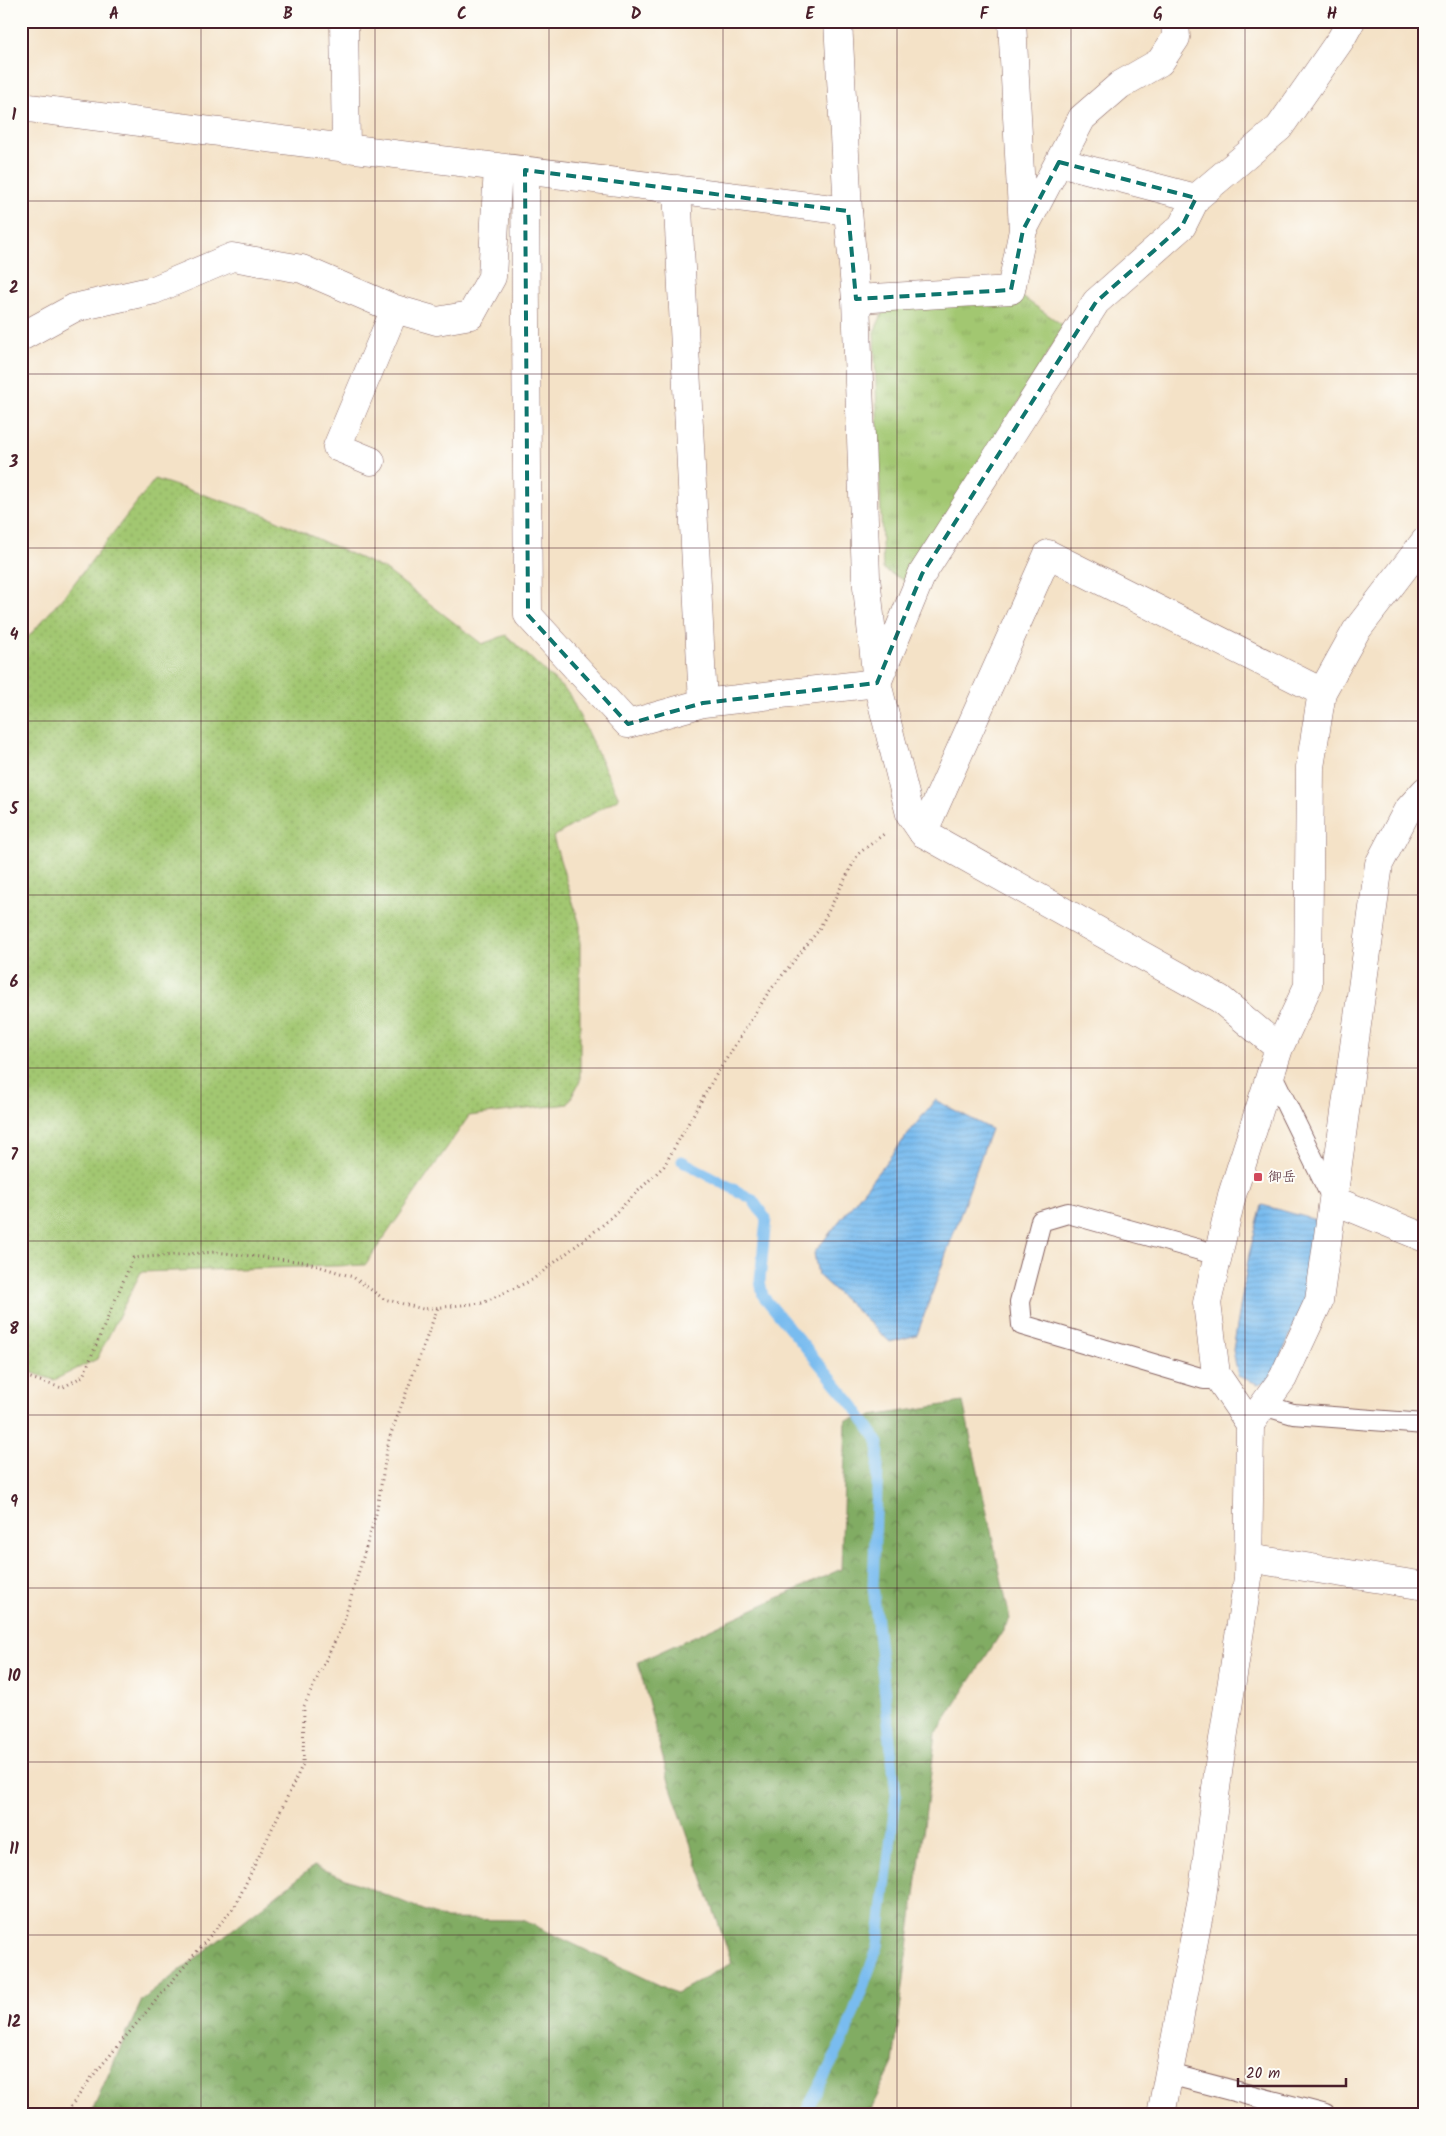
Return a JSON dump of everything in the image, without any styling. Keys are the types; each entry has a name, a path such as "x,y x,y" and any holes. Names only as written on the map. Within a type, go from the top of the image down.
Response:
{"street":[{"path":"344,21 346,148"},
{"path":"856,299 1011,290 1023,230 1012,21"},
{"path":"1023,230 1082,118 1120,85 1160,62 1176,38 1175,21"},
{"path":"877,683 922,574 1096,302 1182,226 1196,198 1279,128 1341,39 1350,21"},
{"path":"831,22 856,299 866,577 877,683 917,824 1220,999 1275,1061"},
{"path":"21,107 848,211"},
{"path":"1059,162 1196,198"},
{"path":"21,337 74,308 154,290 232,257 302,269 395,309 437,321 471,315 492,277 498,167"},
{"path":"525,170 528,615 628,724 703,703 877,683"},
{"path":"677,189 703,703"},
{"path":"371,461 337,447 395,309"},
{"path":"1256,1414 1216,1374 1208,1302 1232,1196 1275,1061 1308,986 1310,768 1322,692 1356,631 1425,541"},
{"path":"917,824 1048,554 1322,692"},
{"path":"1161,2115 1202,1898 1219,1765 1248,1578 1256,1414 1283,1378 1319,1301 1379,864 1407,811 1425,791"},
{"path":"1333,1200 1425,1238"},
{"path":"1248,1558 1425,1586"}],"lane":[{"path":"1275,1061 1333,1200"},
{"path":"1218,1255 1068,1213 1041,1221 1020,1302 1022,1325 1204,1379 1219,1379"},
{"path":"1256,1414 1293,1414 1425,1424"},
{"path":"1169,2074 1326,2115"}],"path":[{"path":"21,1375 62,1388 83,1376 133,1258 215,1252 305,1262 353,1277 384,1299 422,1309 482,1303 532,1280 604,1224 664,1166 713,1080 768,992 818,932 858,854 917,824"},
{"path":"65,2115 91,2078 235,1906 303,1764 304,1706 343,1624 376,1514 389,1439 438,1308"}],"highlighted area":[{"path":"1059,162 1196,198 1182,226 1096,302 922,574 877,683 703,703 628,724 528,615 525,170 848,211 856,299 1011,290 1023,230"}],"green space":[{"path":"1018,294 1064,326 910,584 883,569 874,332 886,306"},
{"path":"155,479 263,514 386,570 482,644 506,635 569,694 619,798 553,837 580,925 580,1081 568,1104 469,1116 365,1265 141,1272 97,1359 54,1380 21,1369 21,645 65,595"},
{"path":"963,1402 1010,1619 936,1734 893,2063 868,2115 90,2115 142,2000 314,1866 446,1919 523,1920 676,1993 732,1963 669,1782 638,1662 841,1569 846,1420"}],"water":[{"path":"935,1100 991,1129 917,1335 890,1342 818,1275 814,1253"},
{"path":"1262,1205 1316,1220 1307,1295 1271,1380 1258,1384 1238,1376 1233,1350 1249,1254"}],"waterway":[{"path":"682,1161 752,1199 766,1219 760,1281 763,1296 854,1406 879,1443 873,1586 896,1795 878,1946 843,2041 804,2115"}],"place":[{"name":"御岳","path":"1258,1177"}]}
